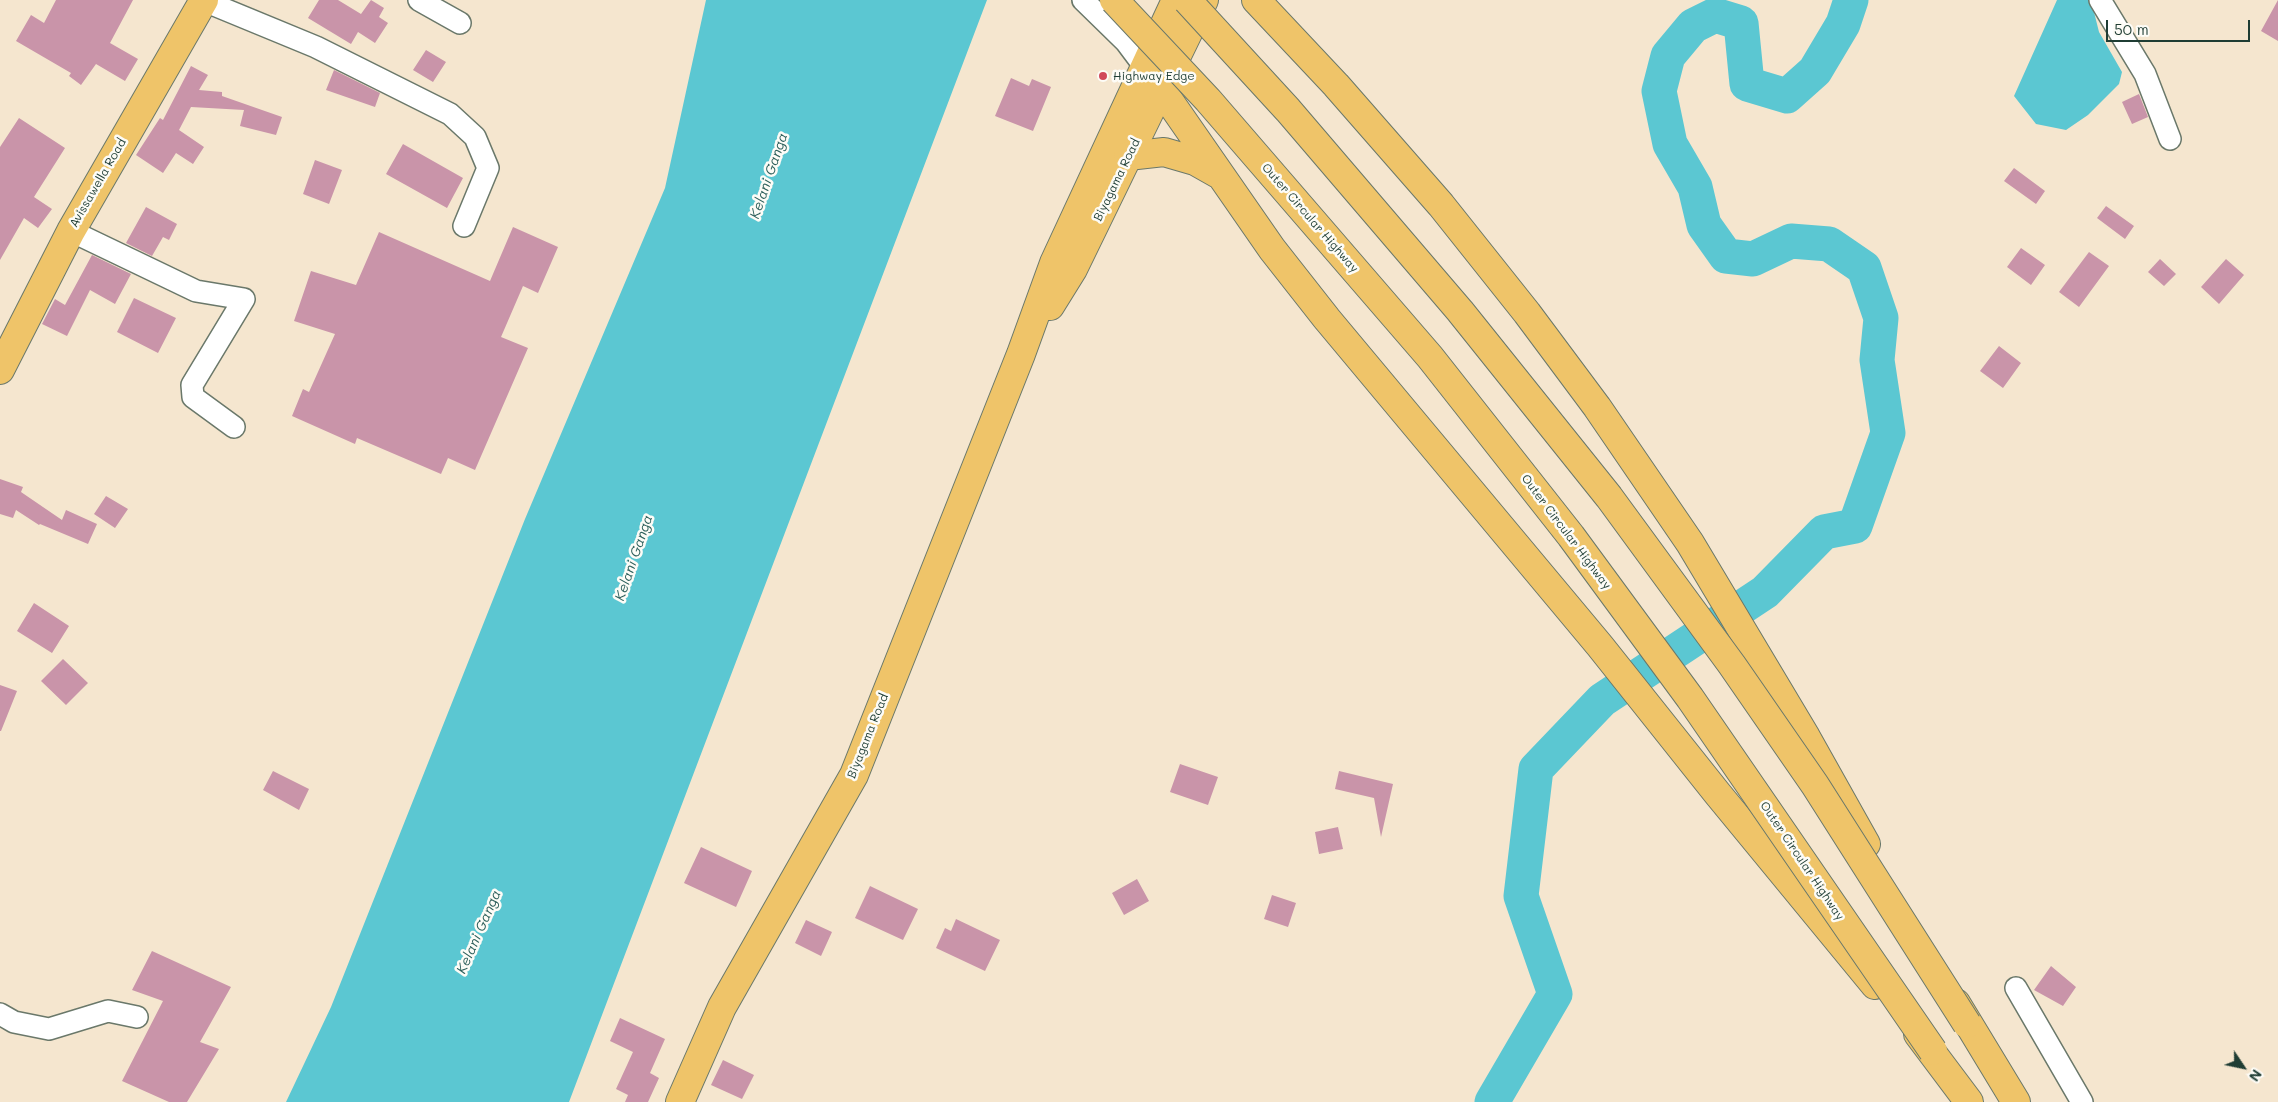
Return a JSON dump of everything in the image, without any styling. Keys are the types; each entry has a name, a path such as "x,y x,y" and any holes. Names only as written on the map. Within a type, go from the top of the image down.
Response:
{"main road":[{"name":"Avissawella Road","path":"0,370 71,231 203,0"},
{"name":"Outer Circular Highway","path":"1114,0 1208,100 1417,342 1571,536 1690,698 1968,1102"},
{"name":"Biyagama Road","path":"680,1102 722,1007 854,774 1021,354 1054,263 1176,0"},
{"path":"1187,0 1288,110 1460,311 1608,497 1732,665 1809,777 2016,1102"},
{"name":"Biyagama Road","path":"1021,354 1073,269 1204,0"},
{"path":"1256,0 1336,85 1441,205 1527,313 1597,407 1690,543 1806,738 1967,1024"},
{"path":"1161,89 1218,174 1272,249 1327,319 1600,646 1809,906 1933,1051"},
{"path":"1128,156 1164,152 1195,161 1218,174"}],"street":[{"path":"203,0 316,47 450,114 475,137 488,168 464,226"},
{"path":"419,0 460,22"},
{"path":"1083,0 1126,42 1161,89"},
{"path":"2100,0 2144,74 2170,139"},
{"path":"71,231 196,291 244,300 192,385 193,397 234,427"},
{"path":"2016,988 2082,1102"},
{"path":"0,1014 14,1022 49,1029 108,1011 137,1017"}],"water":[{"name":"Kelani Ganga","path":"706,0 987,0 569,1102 286,1102 331,1007 525,519 665,188"},
{"path":"2057,0 2091,0 2099,32 2122,72 2119,84 2088,115 2066,130 2036,124 2014,96"}],"building":[{"path":"56,0 133,0 110,43 138,59 125,81 96,64 81,85 69,76 71,73 16,41 31,15 44,23"},
{"path":"319,0 338,0 361,14 371,0 384,8 379,17 388,23 375,43 358,32 351,44 308,18"},
{"path":"2278,0 2278,41 2261,31"},
{"path":"426,50 446,62 433,82 413,70"},
{"path":"191,66 208,75 199,90 222,92 222,96 282,117 276,135 240,126 244,110 191,107 179,130 204,147 193,164 176,153 163,173 136,155 160,118 163,120"},
{"path":"334,70 380,93 375,107 326,90"},
{"path":"1011,78 1029,86 1032,79 1051,87 1033,131 995,116"},
{"path":"2139,94 2148,117 2132,124 2122,102"},
{"path":"19,118 65,148 34,197 52,209 38,228 24,218 0,260 0,147"},
{"path":"403,144 463,178 447,208 386,174"},
{"path":"315,160 342,170 329,204 303,194"},
{"path":"2014,168 2045,191 2036,204 2004,181"},
{"path":"2106,206 2134,226 2125,239 2097,218"},
{"path":"146,207 177,224 169,240 163,237 152,256 126,243"},
{"path":"513,227 558,247 538,293 523,286 501,337 528,348 475,470 448,458 441,474 357,438 355,444 292,416 303,389 309,392 335,334 294,321 311,271 356,285 379,232 490,281"},
{"path":"2021,248 2045,265 2031,285 2007,267"},
{"path":"2089,252 2109,266 2079,307 2059,292"},
{"path":"92,255 131,274 115,304 90,290 67,336 42,324 55,299 65,305"},
{"path":"2160,259 2176,274 2164,286 2148,272"},
{"path":"2226,259 2244,275 2219,304 2201,287"},
{"path":"134,298 176,318 158,353 117,332"},
{"path":"1999,346 2021,363 2003,388 1980,371"},
{"path":"0,479 23,487 21,492 62,520 66,510 97,524 88,544 39,525 16,510 13,518 0,514"},
{"path":"106,496 128,509 115,528 94,514"},
{"path":"34,603 69,626 52,653 17,631"},
{"path":"63,659 88,683 66,705 41,681"},
{"path":"0,685 17,691 1,731 0,731"},
{"path":"1180,764 1218,777 1208,805 1170,792"},
{"path":"273,771 309,789 299,810 263,790"},
{"path":"1339,771 1393,784 1381,837 1374,798 1335,789"},
{"path":"1338,827 1343,849 1319,854 1315,832"},
{"path":"701,847 752,871 736,907 684,883"},
{"path":"1137,879 1149,901 1124,915 1112,893"},
{"path":"870,886 918,909 903,940 855,918"},
{"path":"1272,895 1296,903 1288,927 1264,919"},
{"path":"956,919 1000,940 985,971 936,948 945,928 951,931"},
{"path":"806,920 832,932 821,956 795,943"},
{"path":"152,951 231,987 200,1042 219,1049 187,1102 169,1102 122,1081 163,1001 132,990"},
{"path":"2051,966 2076,987 2063,1006 2034,990"},
{"path":"620,1018 665,1039 650,1073 659,1078 648,1102 625,1102 628,1095 616,1089 633,1052 610,1041"},
{"path":"723,1060 754,1075 742,1099 711,1085"}],"waterway":[{"path":"1492,1102 1555,994 1521,896 1536,769 1602,700 1765,592 1824,532 1855,526 1888,433 1877,360 1881,318 1864,268 1829,244 1791,241 1753,259 1726,256 1704,225 1695,187 1670,144 1659,91 1668,56 1693,26 1715,15 1741,23 1747,84 1787,96 1815,71 1843,24 1851,0"}],"place":[{"name":"Highway Edge","path":"1103,76"}]}
